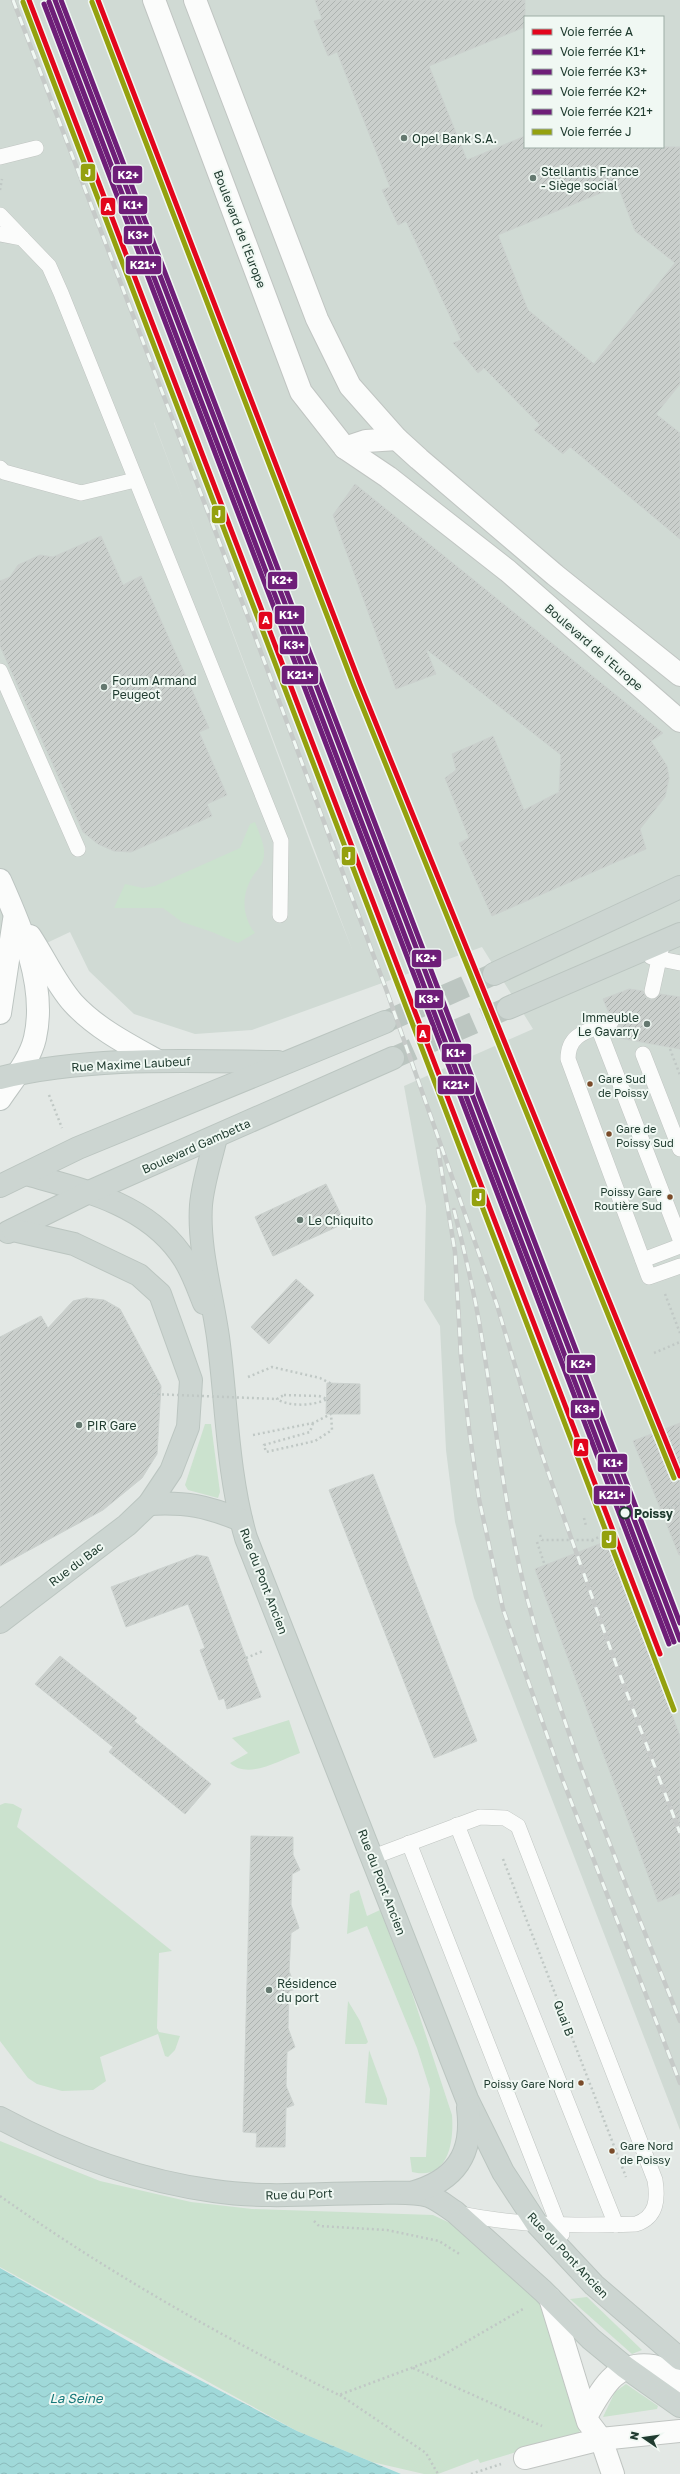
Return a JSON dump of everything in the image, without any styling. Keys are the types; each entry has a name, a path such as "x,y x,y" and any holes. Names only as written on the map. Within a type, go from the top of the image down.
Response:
{"main road":[{"path":"494,974 680,887"},
{"path":"508,1008 632,954 667,944"},
{"path":"0,1186 78,1148 385,1022"},
{"name":"Boulevard Gambetta","path":"7,1233 89,1192 393,1058"},
{"name":"Rue Maxime Laubeuf","path":"9,1076 62,1067 156,1060 287,1062"},
{"name":"Rue du Pont Ancien","path":"216,1137 201,1204 201,1224 218,1337 228,1439 241,1520 467,2099 503,2172 537,2224 577,2267 594,2285 680,2360"},
{"name":"Rue du Pont Ancien","path":"26,1174 89,1192 146,1219 168,1238 181,1254 196,1282 218,1337"},
{"path":"7,1233 74,1244 139,1275 160,1294 191,1380 188,1427 171,1471 149,1504"},
{"path":"149,1504 183,1503 196,1505 241,1520"},
{"name":"Rue du Bac","path":"0,1622 127,1525 149,1504"},
{"path":"410,2194 438,2184 446,2179 460,2162 469,2136 470,2121 467,2099"},
{"name":"Rue du Port","path":"0,2118 94,2162 153,2179 214,2191 275,2196 332,2193 410,2194 434,2198 454,2212 550,2298"},
{"path":"550,2298 591,2339 625,2367 680,2406"}],"street":[{"name":"Boulevard de l'Europe","path":"154,0 302,392 345,448 388,477 508,572 680,721"},
{"path":"195,0 317,319 350,386 397,439 419,459 555,575 680,675"},
{"path":"345,448 366,441 397,439"},
{"path":"388,477 408,474 419,459"},
{"path":"508,572 520,567 555,575"},
{"path":"0,880 15,913 35,980 39,1010 35,1039 9,1076 0,1099"},
{"path":"0,1013 15,913"},
{"path":"15,913 72,1001 87,1016 118,1039 156,1060"},
{"path":"550,2298 588,2422 601,2439 614,2474"},
{"path":"586,2415 606,2383 625,2367 655,2366 680,2382"},
{"path":"525,2458 601,2439 680,2431"}],"lane":[{"path":"0,157 36,148"},
{"path":"0,215 49,266 281,841 280,915"},
{"path":"0,234 22,238"},
{"path":"0,468 4,472 81,493 135,480"},
{"path":"0,671 78,850"},
{"path":"667,944 680,963"},
{"path":"652,990 667,944"},
{"path":"680,1239 604,1024 576,1037 572,1041 568,1059 649,1277 680,1266"},
{"path":"643,1054 680,1149"},
{"path":"643,1260 680,1246"},
{"path":"373,1857 480,1817 496,1816 514,1823 522,1833 655,2180 656,2201 651,2215 644,2221 636,2224 537,2224 486,2219 454,2212"},
{"path":"457,1825 616,2224"},
{"path":"409,1843 559,2225 577,2267"}],"path":[{"path":"670,1049 680,1075"},
{"path":"48,1094 65,1135"},
{"path":"659,1274 680,1333"},
{"path":"654,1353 680,1342"},
{"path":"242,1379 272,1368 320,1378 332,1384"},
{"path":"152,1394 277,1399 284,1396 319,1396 327,1399 319,1404 284,1403 277,1399"},
{"path":"228,1439 313,1423 331,1414 332,1430 315,1441 266,1452 264,1445 310,1432 313,1423"},
{"path":"540,1535 542,1540 592,1540 680,1503"},
{"path":"668,1508 671,1514"},
{"path":"584,1518 586,1526"},
{"path":"537,1542 544,1563"},
{"path":"246,1658 269,1649"},
{"name":"Quai B","path":"503,1859 626,2177"},
{"path":"0,2196 77,2250 256,2354 339,2395 426,2453 438,2474"},
{"path":"312,2218 319,2226 387,2230 439,2241 464,2257"},
{"path":"339,2395 438,2358 529,2305"},
{"path":"413,2368 548,2429"},
{"path":"471,2474 525,2458"}],"shaded area":[{"path":"0,0 680,0 680,2130 474,1598 455,1522 446,1450 440,1326 424,1300 426,1206 404,1086 533,1029 482,947 252,1030 195,1034 134,1014 89,971 70,932 0,965","holes":["154,422 186,507 154,423","186,507 353,952 312,847"]}],"green space":[{"path":"255,822 262,842 264,857 250,880 244,903 247,919 255,933 238,943 182,922 163,908 114,908 125,884 143,888 155,886 240,848 250,824"},
{"path":"205,1424 211,1424 220,1492 218,1498 188,1490 185,1485"},
{"path":"289,1720 300,1753 274,1764 255,1769 246,1770 237,1768 230,1763 248,1753 232,1738"},
{"path":"5,1803 13,1804 22,1809 17,1827 172,1951 159,1953 157,2028 159,2032 180,2036 175,2050 168,2057 165,2056 158,2034 100,2057 106,2081 93,2090 62,2091 37,2084 28,2078 0,2041 0,1805"},
{"path":"359,1890 367,1916 380,1910 409,1984 452,2115 452,2136 447,2157 434,2171 424,2173 412,2172 410,2157 426,2157 430,2089 417,2048 367,1926 347,1934 350,1894"},
{"path":"348,2001 360,2021 368,2042 366,2044 345,2044"},
{"path":"369,2050 387,2099 387,2105 365,2103"},
{"path":"0,2141 100,2181 191,2202 252,2209 433,2215 465,2230 547,2309 581,2426 579,2433 480,2463 478,2459 438,2474 424,2474 372,2462 297,2431 0,2267"},
{"path":"587,2297 642,2350 632,2354 570,2299"},
{"path":"626,2384 658,2406 657,2409 603,2417 615,2392"}],"water":[{"name":"La Seine","path":"0,2268 158,2358 297,2431 401,2474 0,2474"}],"building":[{"path":"315,0 525,0 524,27 429,66 467,160 524,136 524,148 680,147 680,384 656,414 680,433 680,539 570,447 563,454 534,430 540,425 484,368 478,373 453,343 461,340 406,221 398,225 382,190 390,187 337,52 328,56 314,21 322,19","holes":["618,186 635,231 675,263 594,364 528,310 498,235"]},
{"path":"355,484 663,733 651,741 667,766 669,778 665,797 640,829 646,849 492,916 459,843 469,838 445,778 456,770 452,754 493,736 524,810 559,792 561,755 426,649 436,674 396,689 333,515"},
{"name":"Forum Armand Peugeot","path":"101,536 123,585 141,576 209,728 199,732 227,795 207,804 212,816 131,852 114,851 98,844 83,832 0,646 0,581 10,577 18,565 40,555 53,557"},
{"name":"Immeuble Le Gavarry","path":"629,989 643,991 646,997 650,1000 655,999 660,994 680,997 680,1049 619,1038 616,1030 620,1024 619,1018 616,1015 609,1013 603,999"},
{"name":"Le Chiquito","path":"326,1184 345,1223 273,1256 255,1217"},
{"path":"296,1279 314,1295 269,1344 251,1327"},
{"name":"PIR Gare","path":"86,1298 104,1300 120,1309 161,1386 157,1454 142,1478 103,1510 0,1566 0,1337 41,1316 48,1328 73,1301"},
{"path":"327,1383 360,1384 360,1414 326,1414"},
{"path":"680,1423 680,1555 679,1555 633,1441"},
{"path":"373,1474 477,1741 434,1758 329,1490"},
{"path":"607,1541 680,1736 680,1893 658,1902 535,1569"},
{"path":"197,1555 208,1557 261,1697 227,1709 224,1698 219,1700 200,1650 205,1648 188,1604 126,1627 111,1587"},
{"path":"60,1656 137,1718 134,1721 211,1784 185,1814 109,1752 113,1747 35,1684"},
{"name":"Résidence du port","path":"251,1836 293,1837 293,1855 300,1870 292,1874 291,1905 299,1928 291,1933 289,1971 296,1989 289,1991 288,2028 295,2047 287,2052 286,2086 294,2105 286,2108 285,2147 256,2147 257,2133 243,2132"}],"tunnel":[{"path":"385,1022 494,974"},
{"path":"393,1058 508,1008"}],"railway":[{"path":"13,0 249,620 386,989 497,1305 539,1446 563,1515 617,1667 680,1833"},
{"path":"438,1149 455,1252 461,1357 469,1429 479,1499 503,1609 562,1778 680,2083"},
{"path":"454,1210 476,1306 507,1501 519,1566 527,1598 578,1759 680,2021"}],"rail line":[{"name":"A","path":"29,0 660,1654"},
{"name":"K1+","path":"55,0 680,1640"},
{"name":"K2+","path":"61,0 680,1623"},
{"name":"A","path":"98,0 360,684 680,1476"},
{"name":"J","path":"23,2 674,1710"},
{"name":"K3+","path":"49,2 674,1642"},
{"name":"J","path":"92,2 354,686 674,1478"},
{"name":"K21+","path":"44,4 669,1644"}],"place":[{"name":"Opel Bank S.A.","path":"404,138"},
{"name":"Stellantis France - Siège social","path":"533,178"},
{"name":"Forum Armand Peugeot","path":"104,687"},
{"name":"Immeuble Le Gavarry","path":"647,1024"},
{"name":"Gare Sud de Poissy","path":"590,1084"},
{"name":"Gare de Poissy Sud","path":"609,1134"},
{"name":"Poissy Gare Routière Sud","path":"670,1197"},
{"name":"Le Chiquito","path":"300,1220"},
{"name":"PIR Gare","path":"79,1425"},
{"name":"Poissy","path":"625,1513"},
{"name":"Résidence du port","path":"269,1990"},
{"name":"Poissy Gare Nord","path":"581,2083"},
{"name":"Gare Nord de Poissy","path":"612,2151"}]}
